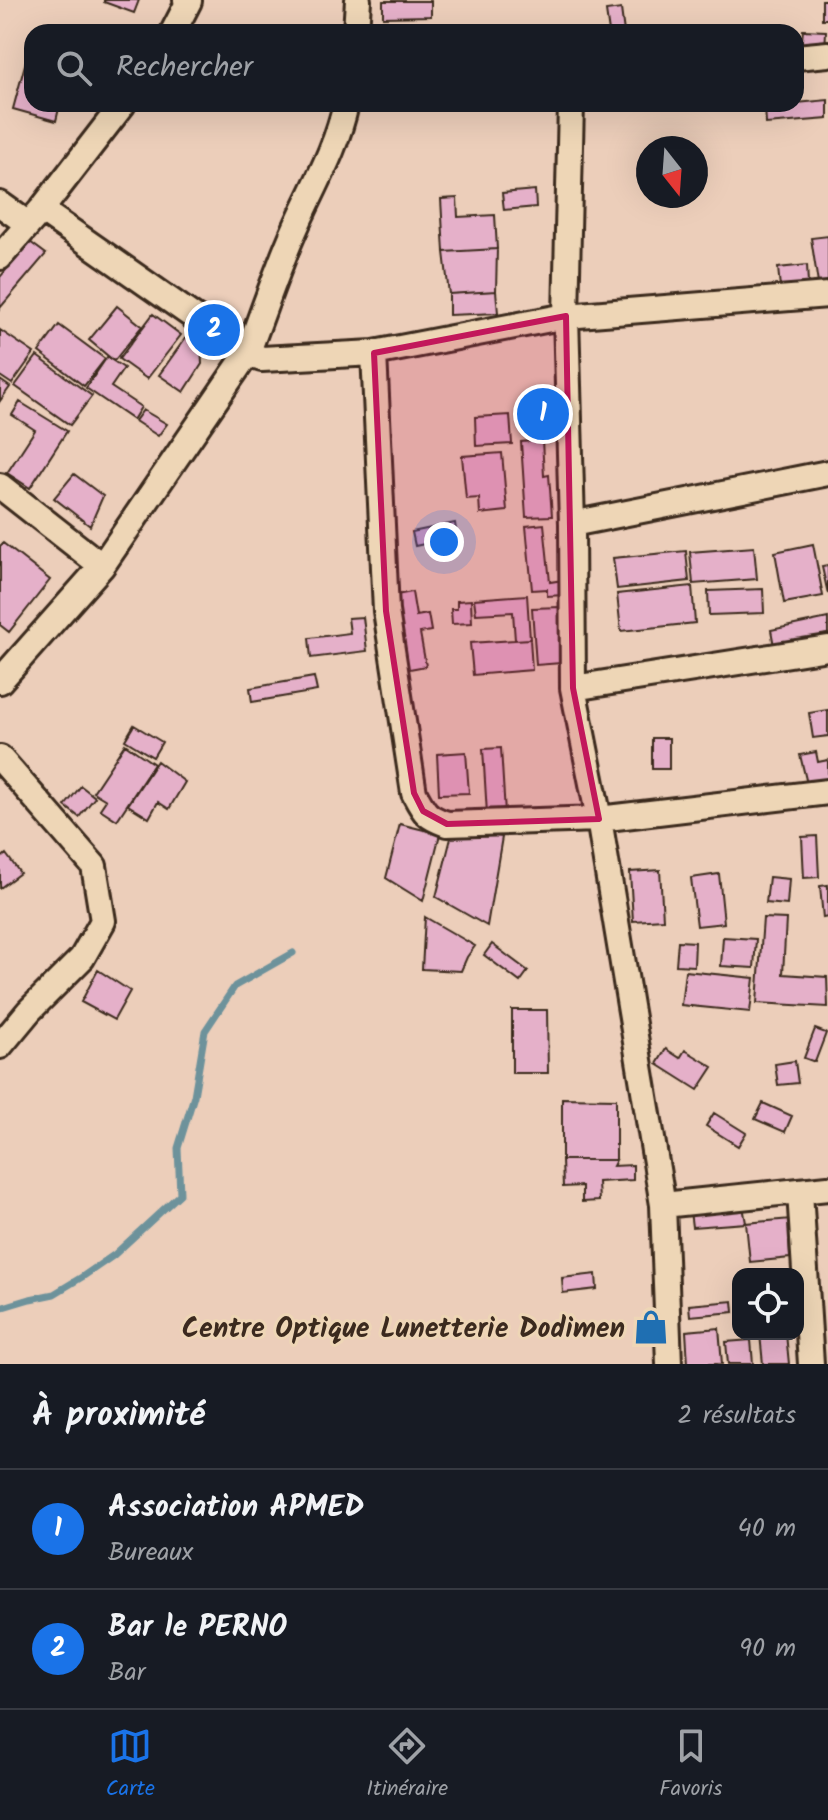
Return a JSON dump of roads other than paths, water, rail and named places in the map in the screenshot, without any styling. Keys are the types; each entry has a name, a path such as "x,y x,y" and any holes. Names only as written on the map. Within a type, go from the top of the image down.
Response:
{"street":[{"path":"178,24 189,1 186,0"},
{"path":"356,24 358,0"},
{"path":"804,56 828,54"},
{"path":"0,257 117,112"},
{"path":"0,681 102,566 247,354 295,229 329,160 344,112"},
{"path":"571,112 566,316 573,688 599,819 663,1205 669,1364"},
{"path":"0,204 34,217 247,354 262,359 374,353 566,316 828,295"},
{"path":"374,353 386,611 414,793 423,811 447,824 599,819 828,792"},
{"path":"572,524 828,473"},
{"path":"0,486 102,566"},
{"path":"573,688 828,648"},
{"path":"0,758 94,866 103,921 82,958 29,1011 0,1046"},
{"path":"663,1205 828,1188"},
{"path":"800,1192 811,1364"}],"waterway":[{"path":"0,1308 54,1294 82,1277 114,1255 180,1194 178,1148 194,1096 205,1031 235,986 293,953"}],"place":[{"name":"Bar le PERNO","path":"214,330"},
{"name":"Association APMED","path":"543,414"},
{"name":"Centre Optique Lunetterie Dodimen","path":"651,1327"}]}
